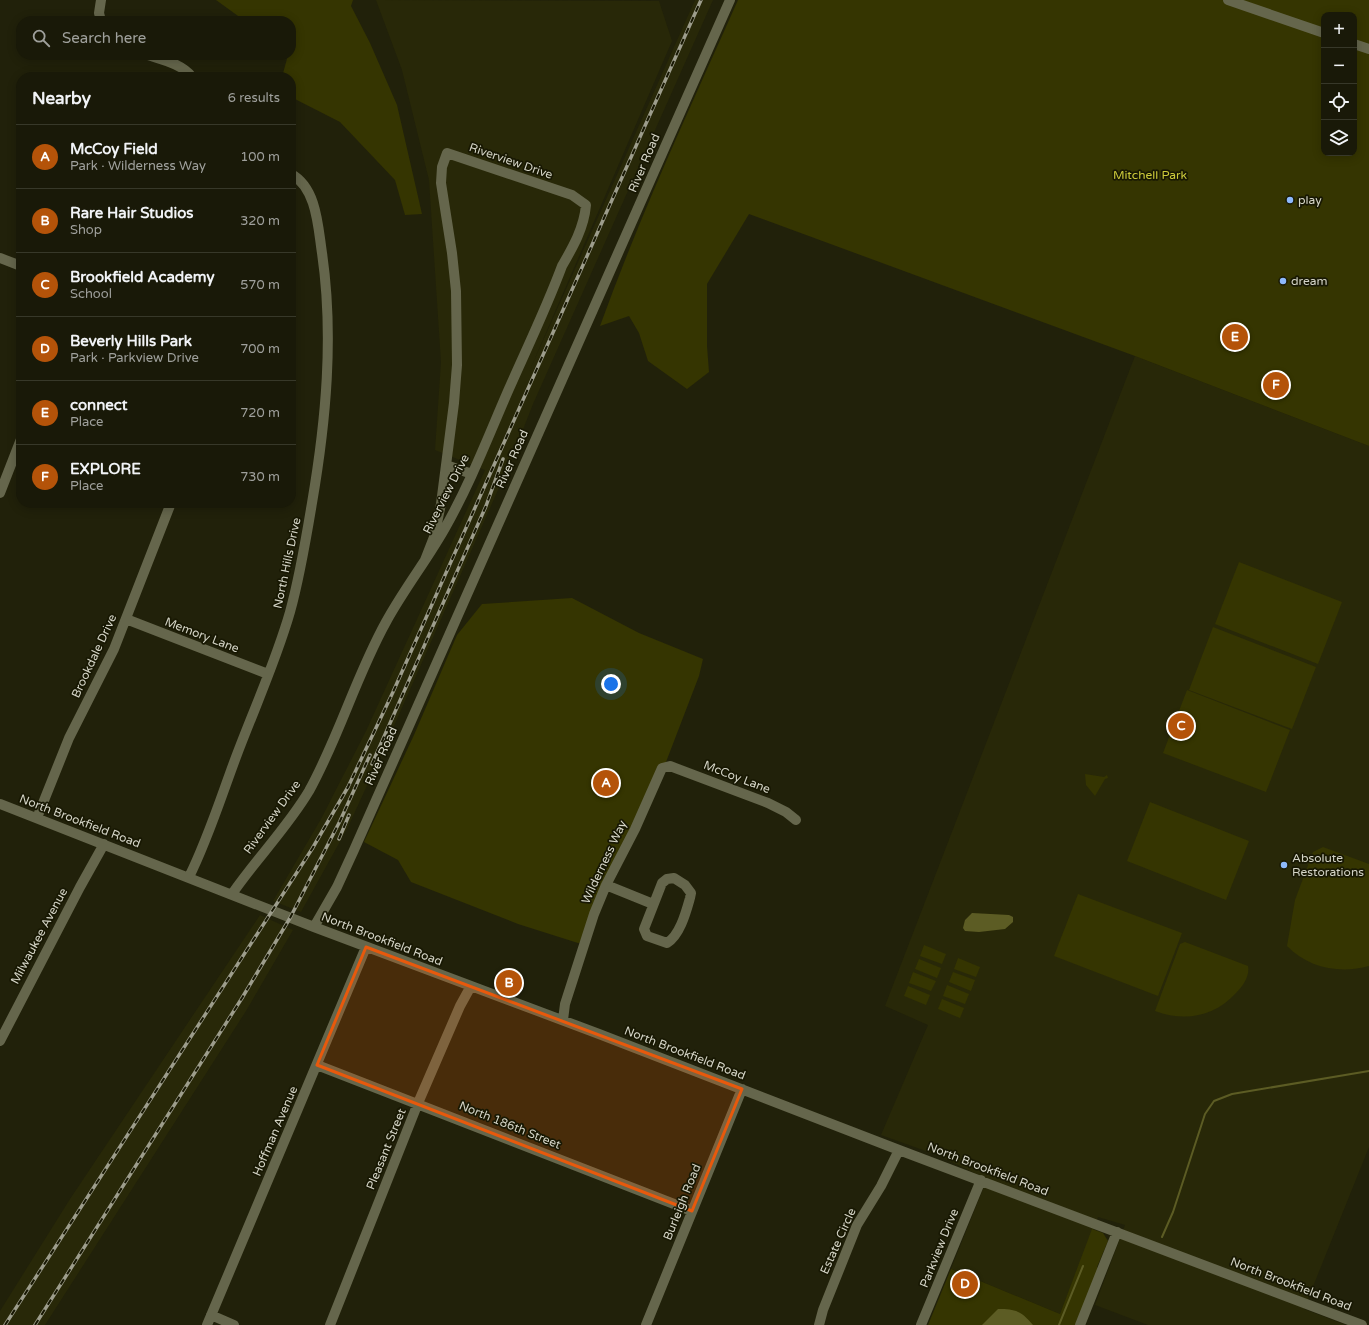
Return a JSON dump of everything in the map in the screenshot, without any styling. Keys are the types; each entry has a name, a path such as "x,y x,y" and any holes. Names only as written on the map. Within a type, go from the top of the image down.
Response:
{"street":[{"path":"99,16 101,0"},
{"name":"River Road","path":"314,927 337,887 357,843 730,0"},
{"path":"1228,0 1321,33"},
{"path":"1357,45 1369,50"},
{"path":"162,60 178,66 188,72"},
{"name":"Riverview Drive","path":"232,894 279,834 308,792 331,745 370,652 386,621 425,560 446,526 472,474 496,422 562,266 582,225 586,204 572,195 447,152 442,167 441,183 452,253 456,291 457,365 454,403 437,527 425,560"},
{"name":"North Hills Drive","path":"189,877 210,829 290,611 302,561 317,472 327,370 328,308 318,229 307,189 304,183 296,177"},
{"path":"0,258 16,264"},
{"path":"0,493 16,452"},
{"path":"446,465 472,474"},
{"name":"Brookdale Drive","path":"37,818 69,738 102,677 169,508"},
{"name":"Memory Lane","path":"126,619 268,674"},
{"name":"McCoy Lane","path":"665,766 670,766 768,803 786,812 796,820"},
{"name":"Wilderness Way","path":"563,1020 575,972 594,914 606,885 635,829 658,774 665,766"},
{"name":"North Brookfield Road","path":"0,804 366,947 563,1020 899,1150 1362,1325"},
{"name":"Milwaukee Avenue","path":"0,1041 104,844"},
{"path":"667,879 678,880 690,892 688,906 677,932 673,940 668,943 647,936 645,933 644,929 653,904 662,883 667,879"},
{"path":"606,885 653,904"},
{"name":"Hoffman Avenue","path":"208,1325 366,947"},
{"name":"Pleasant Street","path":"330,1325 418,1103 460,1006 471,986"},
{"name":"North 186th Street","path":"317,1065 418,1103 692,1211"},
{"name":"Burleigh Road","path":"646,1325 742,1089"},
{"name":"Estate Circle","path":"819,1325 823,1310 857,1226 881,1186 899,1150"},
{"name":"Parkview Drive","path":"921,1325 981,1180"},
{"path":"1080,1325 1117,1232"},
{"path":"211,1315 234,1325"}],"highlighted area":[{"path":"366,947 742,1089 692,1211 317,1065"}],"shaded area":[{"path":"376,0 659,1 672,41 529,372 695,0 713,0 533,404 509,465 386,744 348,827 301,912 273,901 321,819 366,731 485,470 435,450 441,362 429,180 402,70"},
{"path":"1135,356 1369,446 1369,1147 1304,1309 1346,1325 1148,1325 1095,1305 1125,1225 1098,1217 1060,1314 951,1269 987,1179 937,1155 881,1135 928,1025 885,1006"},
{"path":"972,913 1009,915 1013,917 1013,922 1005,929 979,932 965,931 963,928 965,920"},
{"path":"260,915 293,930 246,1011 45,1325 0,1325 0,1311 70,1199"},
{"path":"998,1309 1014,1310 1025,1317 1033,1325 982,1325"}],"green space":[{"path":"216,0 353,0 351,6 370,43 397,105 422,214 405,215 395,180 340,122 296,100 296,72 283,72 287,60 296,60 296,16 238,16"},
{"name":"Mitchell Park","path":"738,0 1369,0 1369,446 1135,356 749,214 707,284 707,346 709,372 687,389 648,361 639,333 629,316 600,326 632,243"},
{"path":"1239,562 1342,602 1318,664 1215,624"},
{"path":"572,598 639,633 703,659 699,676 666,762 583,942 578,943 518,924 411,882 398,860 364,842 414,735 457,635 482,604"},
{"path":"1213,627 1316,667 1292,729 1189,690"},
{"path":"1187,690 1290,730 1266,792 1163,753"},
{"path":"1085,774 1104,777 1107,775 1108,778 1105,779 1095,796 1086,785"},
{"path":"1150,802 1249,841 1226,900 1127,861"},
{"path":"1323,847 1369,864 1369,966 1347,969 1325,967 1305,960 1295,954 1287,946 1295,900 1313,852"},
{"path":"1078,894 1182,933 1158,996 1054,956"},
{"path":"1185,942 1248,966 1247,977 1236,993 1227,1001 1209,1012 1198,1015 1177,1016 1155,1011 1180,944"},
{"path":"924,945 946,954 942,964 920,956"},
{"path":"958,958 980,967 976,977 954,969"},
{"path":"919,959 941,968 937,978 915,969"},
{"path":"913,972 936,981 931,991 909,983"},
{"path":"953,972 975,980 971,991 949,982"},
{"path":"947,985 969,994 965,1004 943,996"},
{"path":"908,986 930,995 926,1005 904,996"},
{"path":"942,999 964,1008 960,1018 938,1009"},
{"path":"1092,1229 1103,1233 1108,1241 1097,1267 1100,1271 1077,1325 928,1325 951,1269 1060,1314"}],"waterway":[{"path":"1162,1237 1173,1212 1205,1114 1214,1101 1232,1094 1369,1071"},
{"path":"1059,1325 1083,1266"}],"railway":[{"path":"5,1325 312,849 348,787 393,692 701,0"},
{"path":"372,764 486,506 503,459"},
{"path":"35,1325 242,998 290,918 340,821 370,755"},
{"path":"339,839 349,815"}],"place":[{"name":"play","path":"1290,200"},
{"name":"dream","path":"1283,281"},
{"name":"connect","path":"1235,337"},
{"name":"EXPLORE","path":"1276,385"},
{"name":"Brookfield Academy","path":"1181,726"},
{"name":"McCoy Field","path":"606,783"},
{"name":"Absolute Restorations","path":"1284,865"},
{"name":"Rare Hair Studios","path":"509,983"},
{"name":"Beverly Hills Park","path":"965,1284"}]}
